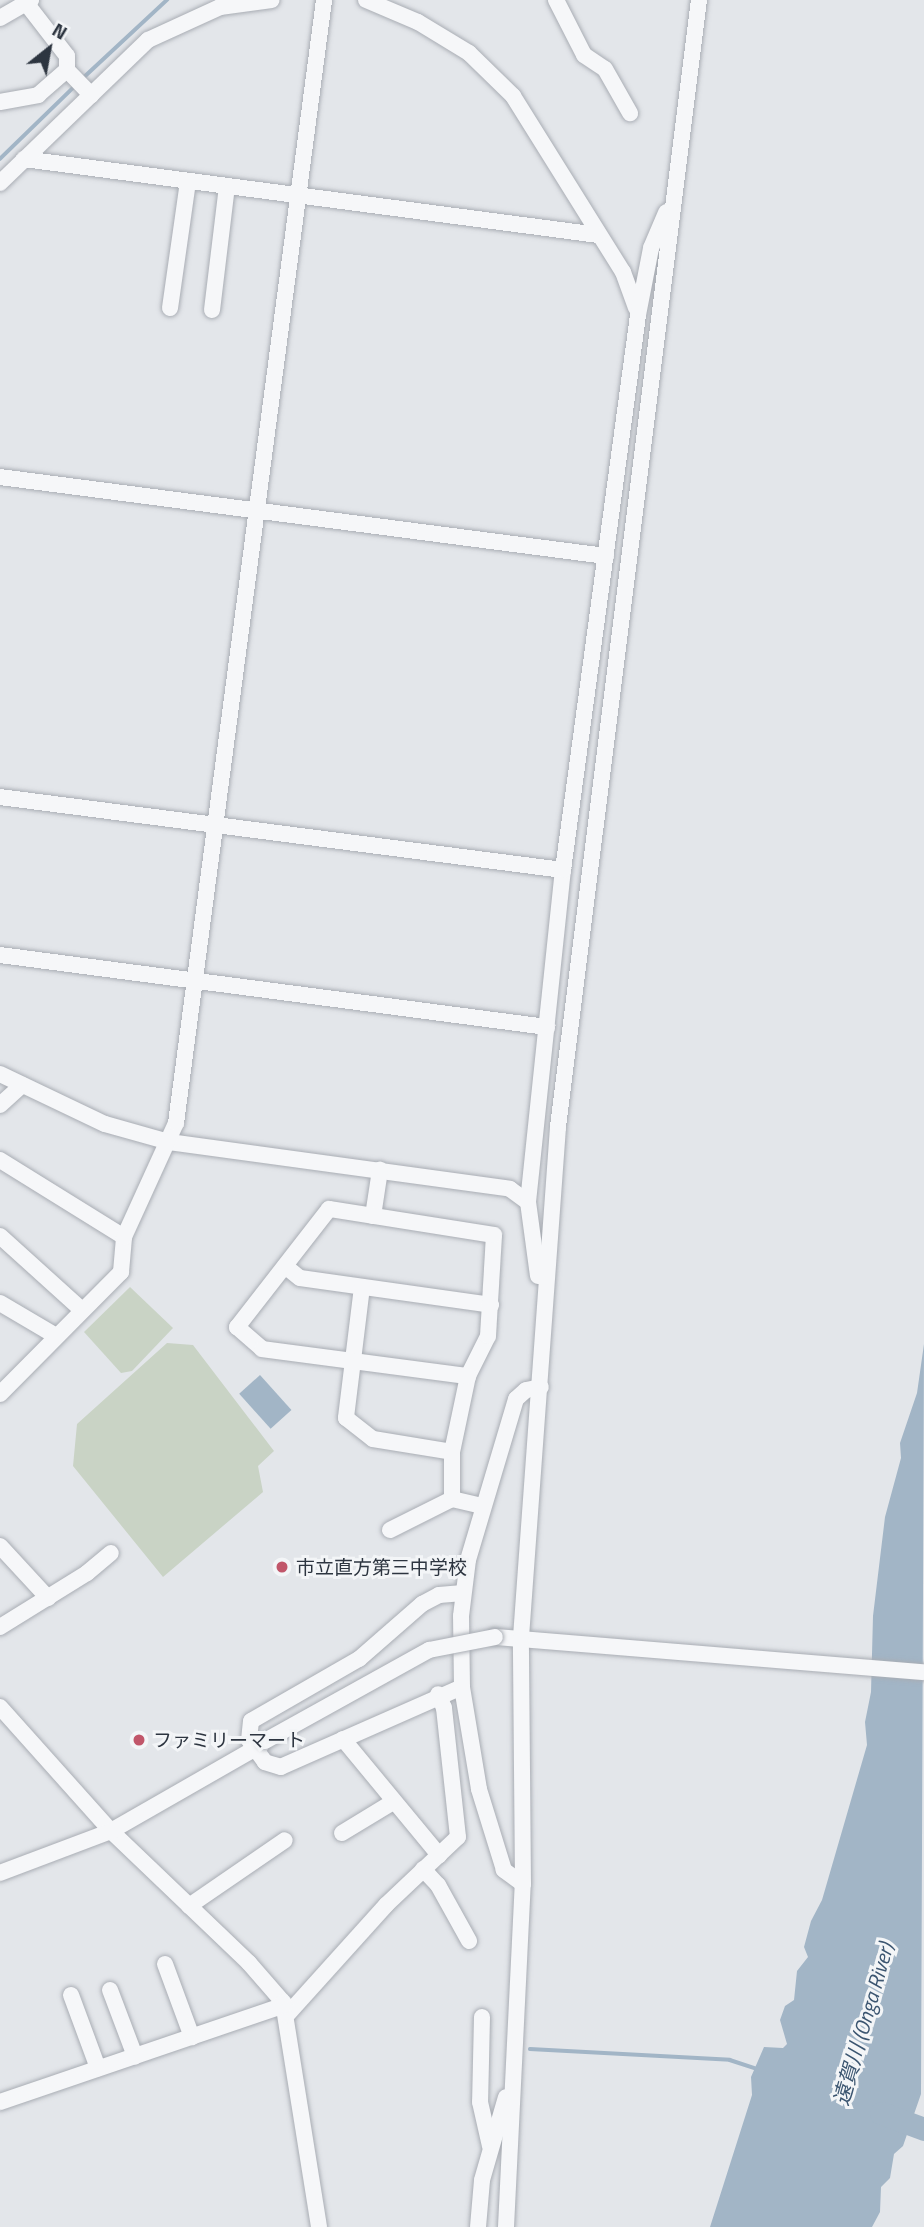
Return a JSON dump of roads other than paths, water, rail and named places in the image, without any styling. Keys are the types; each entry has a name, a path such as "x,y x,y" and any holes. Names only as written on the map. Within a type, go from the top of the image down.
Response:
{"street":[{"path":"0,183 90,93 148,40 220,7 272,0"},
{"path":"0,1394 121,1272 124,1237 141,1192 169,1142 176,1122 324,0"},
{"path":"366,0 418,22 485,67 534,123 631,288 638,315"},
{"path":"556,0 584,55 605,69 630,113"},
{"path":"506,2227 523,1884 521,1637 559,1113 672,196 699,0"},
{"path":"0,18 28,2 66,56 69,72 90,93"},
{"path":"0,102 38,95 69,72"},
{"path":"24,159 598,235"},
{"path":"170,308 188,181"},
{"path":"212,310 228,186"},
{"path":"543,1315 528,1202 563,870 638,315 651,248 672,196"},
{"path":"0,477 606,556"},
{"path":"0,797 563,870"},
{"path":"0,955 547,1027"},
{"path":"0,1074 105,1124 169,1142 510,1189 528,1202"},
{"path":"0,1105 22,1085"},
{"path":"0,1160 124,1237"},
{"path":"373,1216 380,1170"},
{"path":"452,1499 452,1452 468,1376 488,1336 494,1235 329,1209 237,1327 262,1349 468,1376"},
{"path":"0,1236 82,1310"},
{"path":"285,1266 300,1278 491,1305"},
{"path":"362,1287 346,1418 373,1439 452,1452"},
{"path":"0,1303 56,1336"},
{"path":"523,1884 504,1870 479,1789 462,1687 463,1593 483,1506 516,1399 526,1390 541,1387"},
{"path":"390,1530 452,1499 483,1506"},
{"path":"0,1546 48,1598"},
{"path":"0,1627 48,1598 111,1553"},
{"path":"260,1745 249,1741 251,1721 359,1659 422,1604 439,1595 463,1593"},
{"path":"0,1873 111,1831 429,1650 495,1637 521,1637 924,1672"},
{"path":"260,1745 265,1762 281,1768 438,1694 462,1687"},
{"path":"0,2102 192,2037 286,2010 423,1869 458,1837 444,1708 438,1694"},
{"path":"0,1707 111,1831 249,1963 286,2010 317,2226"},
{"path":"342,1739 439,1855"},
{"path":"342,1833 393,1801"},
{"path":"189,1906 285,1840"},
{"path":"423,1869 438,1885 469,1941"},
{"path":"164,1964 192,2037"},
{"path":"110,1990 135,2056"},
{"path":"71,1995 98,2068"},
{"path":"482,2017 481,2102 490,2148"},
{"path":"478,2227 490,2148 513,2078"}],"water":[{"name":"遠賀川 (Onga River)","path":"924,1344 921,2094 903,2146 894,2154 890,2178 881,2187 880,2212 872,2227 710,2227 752,2095 751,2077 764,2047 783,2048 787,2044 780,2020 785,2006 794,2000 797,1971 808,1957 804,1947 811,1921 822,1900 867,1745 865,1722 871,1692 873,1616 885,1517 901,1458 900,1443 917,1393"},
{"path":"260,1375 291,1410 271,1429 239,1394"}],"waterway":[{"path":"82,79 167,0"},
{"path":"0,159 76,85"},
{"path":"530,2049 730,2060 757,2069"},
{"path":"881,2113 924,2129"}],"place":[{"name":"市立直方第三中学校","path":"282,1567"},
{"name":"ファミリーマート","path":"139,1740"}]}
